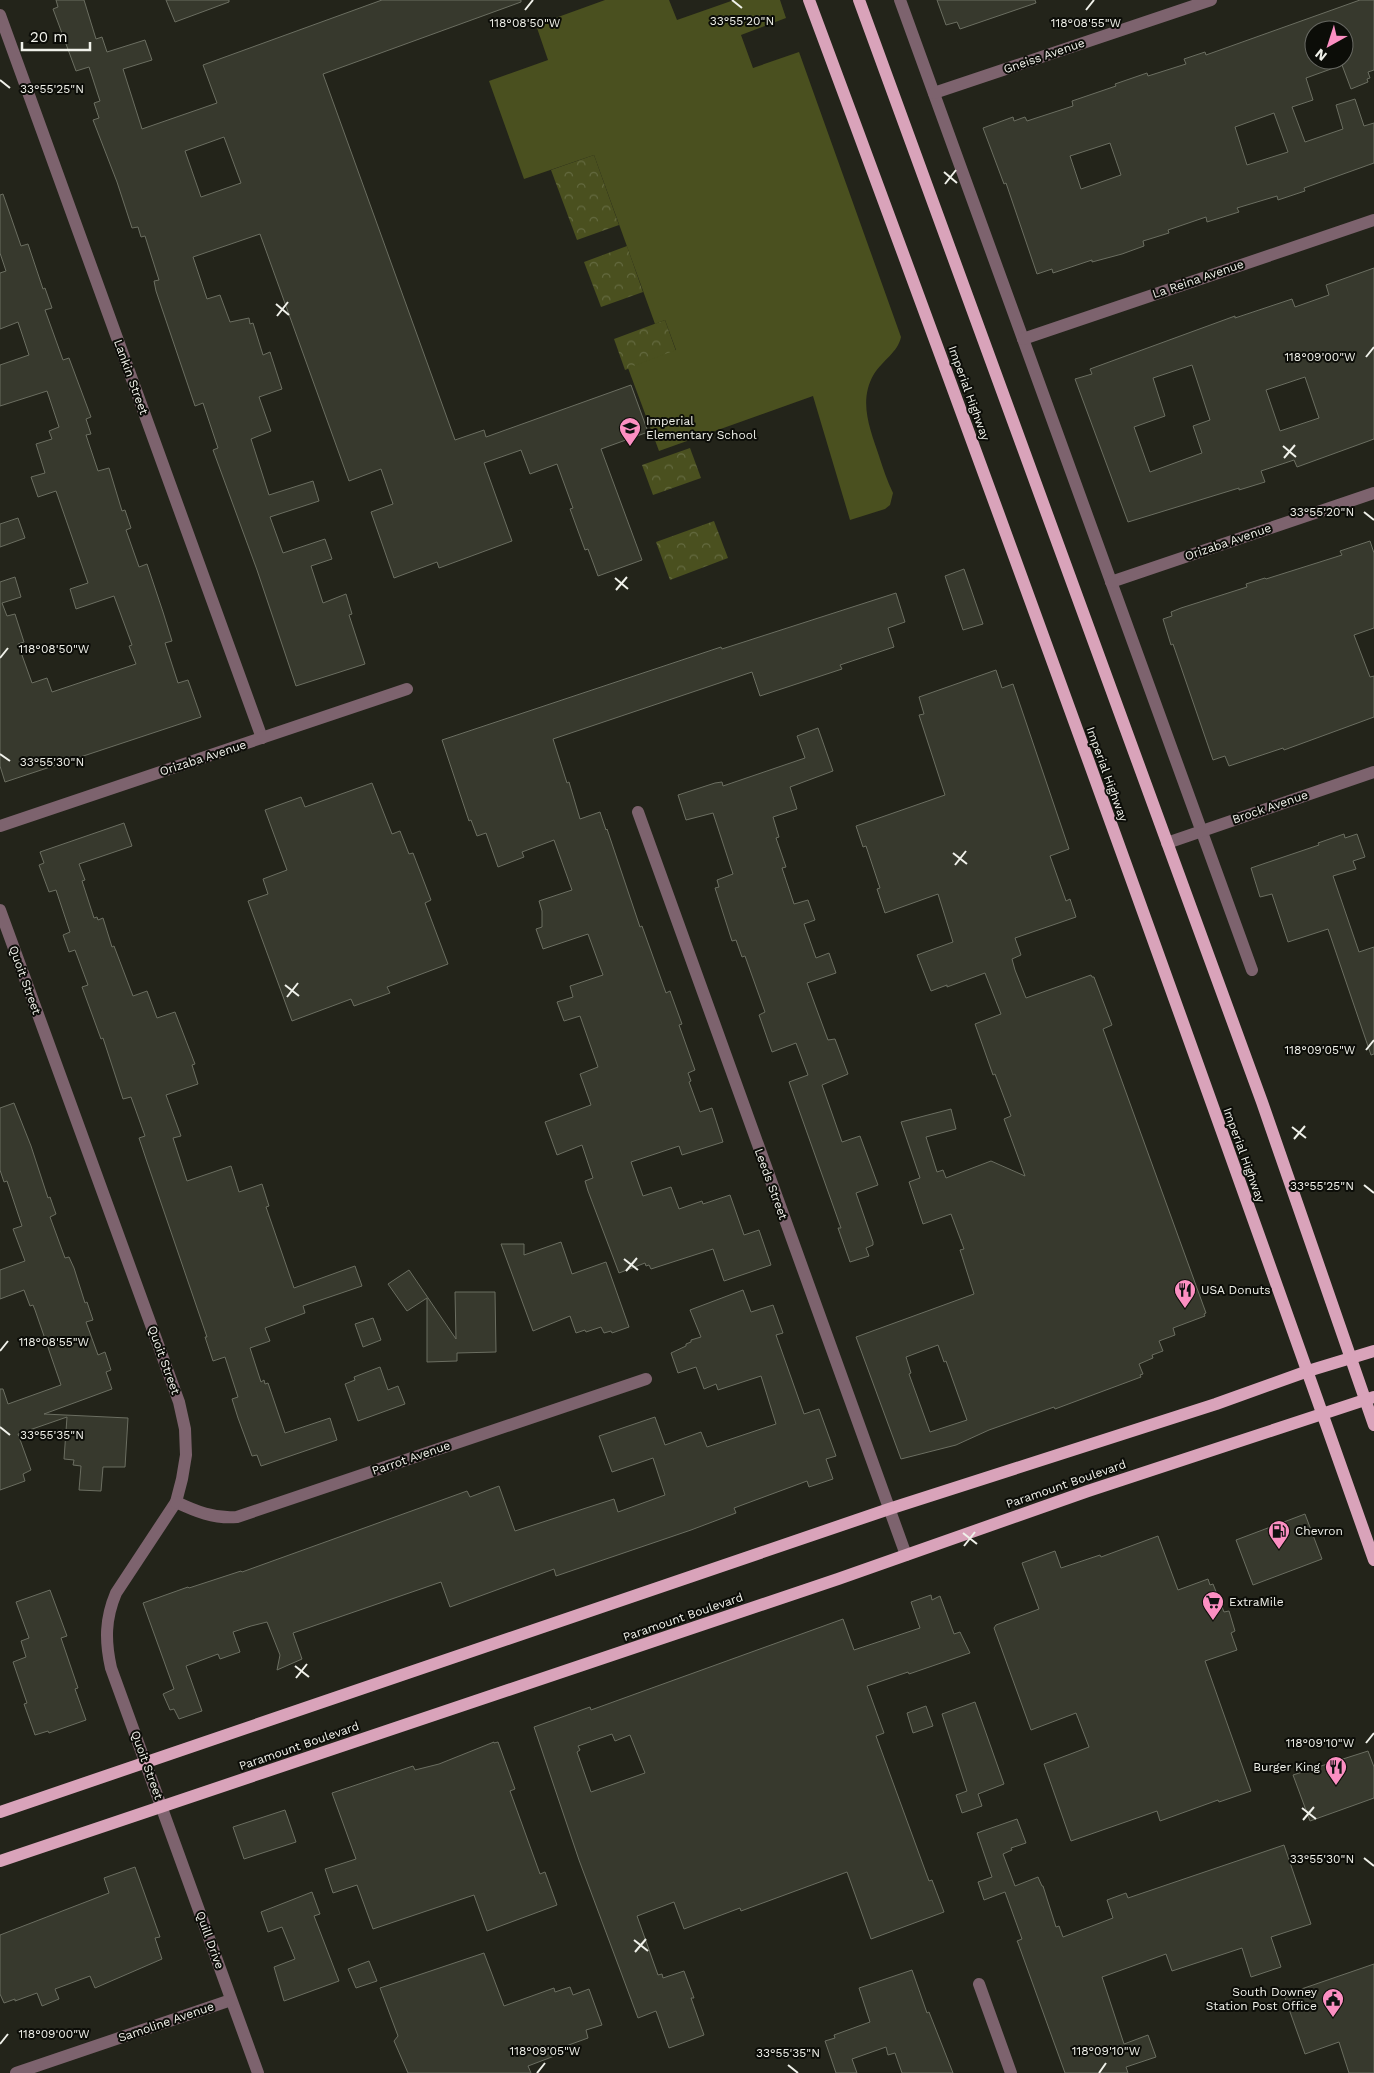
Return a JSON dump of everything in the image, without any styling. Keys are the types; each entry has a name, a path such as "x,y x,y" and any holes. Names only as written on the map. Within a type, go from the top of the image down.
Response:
{"main road":[{"name":"Imperial Highway","path":"809,0 941,354 1308,1371 1374,1560"},
{"path":"859,0 1262,1102 1350,1358 1370,1399 1374,1425"},
{"path":"0,1812 889,1509 1216,1404 1374,1350"},
{"name":"Paramount Boulevard","path":"0,1861 634,1648 1088,1491 1370,1399"}],"street":[{"path":"900,0 1252,970"},
{"name":"Gneiss Avenue","path":"934,93 1211,0"},
{"name":"Lankin Street","path":"0,15 262,738"},
{"name":"La Reina Avenue","path":"1023,339 1374,220"},
{"name":"Orizaba Avenue","path":"1111,582 1374,493"},
{"name":"Orizaba Avenue","path":"0,826 407,689"},
{"name":"Brock Avenue","path":"1167,843 1374,772"},
{"name":"Leeds Street","path":"638,812 906,1555"},
{"name":"Quoit Street","path":"0,910 179,1402 185,1429 186,1455 176,1502 116,1593 106,1625 106,1642 111,1668 162,1806"},
{"name":"Parrot Avenue","path":"176,1502 200,1513 215,1517 237,1517 646,1379"},
{"name":"Quill Drive","path":"162,1806 258,2073"},
{"path":"979,1984 1011,2073"},
{"name":"Samoline Avenue","path":"16,2073 231,2000"}],"green space":[{"path":"605,0 669,0 677,20 734,0 780,0 786,18 741,35 753,68 799,52 901,337 894,352 874,374 867,394 866,405 869,425 893,493 890,505 885,509 850,520 813,396 659,451 628,368 676,350 665,320 655,324 594,155 524,179 489,81 548,60 536,25"},
{"path":"594,155 619,225 577,240 551,170"},
{"path":"627,246 643,292 601,307 584,262"},
{"path":"665,320 676,351 625,370 614,339"},
{"path":"690,448 701,478 653,495 642,465"},
{"path":"714,521 728,558 670,580 656,542"}],"building":[{"path":"56,0 84,0 96,39 102,37 107,52 145,40 152,60 123,69 142,129 217,103 203,65 382,0 521,0 521,2 323,74 455,440 484,430 486,437 631,385 648,432 601,449 642,560 598,576 588,549 585,550 570,509 573,508 557,464 530,474 521,450 484,463 512,541 439,568 437,562 394,578 371,512 393,504 381,469 349,481 260,234 193,257 207,299 220,295 230,322 249,318 250,324 253,323 263,355 270,352 282,389 259,397 271,431 251,439 269,495 313,481 319,501 270,517 283,553 325,539 332,559 311,566 323,603 346,594 352,614 349,615 365,664 296,686 257,570 213,450 218,448 203,403 195,406 156,291 154,281 159,280 145,236 141,237 138,227 132,228 117,182 93,120 99,118 94,103 100,101 89,67 76,71 53,9 58,7","holes":["224,137 241,183 201,197 185,151"]},
{"path":"166,0 229,0 229,2 175,22"},
{"path":"937,0 1035,0 1036,3 960,29 957,22 946,25"},
{"path":"1360,0 1374,0 1374,70 1368,72 1370,78 1367,79 1368,82 1351,89 1344,70 1354,70 1354,20 1304,20"},
{"path":"1304,20 1304,70 1328,70 1306,78 1313,100 1292,107 1305,142 1343,129 1336,105 1355,99 1364,126 1374,123 1374,163 1304,188 1305,191 1278,200 1277,196 1237,208 1239,212 1207,222 1206,217 1168,230 1169,233 1143,241 1144,246 1122,254 1092,262 1092,260 1053,273 1052,269 1037,274 1006,183 1004,184 983,128 1013,117 1014,121 1025,117 1027,121 1073,106 1072,101 1147,73 1148,76 1186,64 1184,59 1205,52 1206,55","holes":["1274,113 1288,152 1247,165 1235,127","1110,143 1121,175 1081,189 1070,156"]},
{"path":"3,194 21,246 28,244 43,289 45,288 52,308 45,310 63,360 69,358 91,417 86,419 91,434 86,435 98,471 109,468 122,511 125,510 131,528 126,530 139,567 147,564 172,641 165,643 178,683 188,680 201,717 5,782 0,766 0,582 15,577 21,597 2,603 7,616 15,614 24,642 18,644 32,683 47,678 52,692 136,664 129,646 132,645 114,596 76,609 70,589 88,583 56,491 38,497 31,477 45,473 36,444 52,439 49,431 59,427 47,391 0,406 0,365 29,355 18,322 0,329 0,273 6,271 0,253 0,195"},
{"path":"1374,268 1374,439 1297,467 1294,460 1261,471 1265,482 1239,490 1239,488 1128,522 1075,379 1092,374 1090,369 1235,316 1235,318 1292,299 1295,307 1329,295 1326,285","holes":["1192,365 1210,420 1193,426 1202,453 1150,472 1134,427 1165,416 1153,378","1305,377 1319,418 1280,431 1266,390"]},
{"path":"18,518 25,538 0,547 0,524"},
{"path":"1370,541 1374,553 1374,628 1354,635 1370,677 1374,676 1374,717 1284,750 1283,748 1229,766 1225,756 1213,760 1163,619 1172,616 1171,612 1181,608 1247,587 1246,584 1342,555 1340,551"},
{"path":"964,569 983,624 963,630 945,576"},
{"path":"896,593 905,622 888,628 894,647 840,665 842,669 760,696 752,672 553,739 580,819 600,812 640,927 642,926 666,993 670,991 682,1024 679,1025 695,1070 688,1073 691,1081 689,1082 700,1112 712,1108 723,1142 682,1155 679,1146 631,1162 643,1196 671,1187 679,1209 702,1201 703,1204 730,1195 744,1235 759,1230 771,1265 724,1281 713,1249 651,1269 645,1263 619,1273 585,1181 593,1178 582,1145 557,1155 545,1122 591,1105 580,1074 598,1067 580,1016 564,1021 557,1002 573,997 570,986 603,975 588,934 543,949 536,929 542,927 542,911 539,901 572,890 554,840 522,852 524,857 498,867 486,833 477,836 471,820 469,821 442,740 721,647 722,649"},
{"path":"996,670 1002,688 1013,684 1069,849 1050,856 1066,901 1070,899 1076,917 1015,938 1021,955 1012,959 1015,970 1026,998 1091,975 1094,977 1112,1025 1103,1029 1206,1313 1204,1314 1205,1316 1173,1328 1175,1335 1159,1341 1163,1351 1152,1355 1153,1358 1139,1364 1143,1374 1140,1375 1141,1377 1055,1409 1054,1407 989,1430 956,1445 901,1459 856,1337 974,1294 960,1250 964,1249 951,1214 923,1224 909,1182 920,1178 901,1122 951,1109 956,1129 926,1137 937,1172 943,1170 946,1178 991,1161 1025,1176 1004,1119 1011,1116 995,1074 993,1075 975,1024 1001,1014 985,973 931,991 917,955 953,942 938,894 885,913 877,889 880,888 866,846 863,847 856,826 945,795 919,715 924,714 919,697","holes":["938,1345 944,1362 946,1361 967,1420 930,1432 909,1374 911,1373 906,1357"]},
{"path":"818,728 833,771 790,787 797,809 773,817 779,837 776,838 786,867 782,868 794,904 808,900 815,920 804,924 816,958 829,953 836,973 807,983 828,1040 835,1039 848,1074 822,1085 842,1142 860,1136 878,1185 856,1193 873,1245 866,1248 869,1256 850,1262 838,1228 841,1228 789,1082 808,1075 796,1043 772,1052 759,1015 765,1012 745,956 742,957 736,940 732,941 715,888 719,887 717,880 733,874 713,813 686,820 678,795 715,783 722,782 723,786 805,758 797,736"},
{"path":"372,783 392,834 400,831 409,854 413,853 431,900 425,903 448,964 387,987 390,993 354,1006 351,999 292,1021 248,901 268,894 263,879 287,870 265,810 301,797 305,807"},
{"path":"124,823 132,846 79,864 85,880 82,881 94,918 97,917 98,920 103,918 112,947 114,946 133,996 147,991 157,1018 175,1012 195,1064 192,1065 198,1084 166,1095 181,1136 173,1138 187,1181 231,1166 239,1192 262,1184 269,1206 266,1207 294,1288 355,1266 362,1286 303,1306 305,1313 265,1328 270,1341 250,1348 261,1382 264,1380 265,1384 268,1383 285,1433 330,1418 337,1440 261,1466 257,1455 252,1456 238,1418 232,1399 238,1397 225,1357 213,1361 205,1337 207,1337 139,1138 145,1136 131,1097 123,1099 103,1038 101,1039 82,987 88,985 75,950 69,952 63,935 70,932 56,890 49,892 39,865 44,863 40,852"},
{"path":"1344,834 1345,838 1357,834 1365,857 1353,861 1356,869 1333,876 1359,952 1374,947 1374,1054 1371,1055 1328,929 1288,942 1272,894 1260,897 1251,868 1319,845 1318,843"},
{"path":"14,1103 31,1146 48,1198 50,1197 56,1214 50,1217 65,1258 69,1257 74,1268 85,1303 87,1302 93,1320 86,1322 98,1355 105,1352 111,1370 106,1372 112,1389 44,1414 128,1418 125,1467 103,1467 101,1491 79,1490 81,1466 73,1465 74,1460 64,1459 67,1417 18,1434 31,1470 23,1474 25,1481 0,1490 0,1389 3,1389 8,1404 61,1385 35,1310 33,1305 30,1306 24,1290 0,1299 0,1270 25,1261 13,1229 22,1226 7,1181 4,1182 0,1170 0,1108"},
{"path":"561,1242 572,1274 606,1262 629,1327 612,1333 611,1331 604,1333 601,1327 576,1333 570,1316 533,1331 501,1244 524,1244 524,1255"},
{"path":"409,1270 456,1339 455,1292 495,1292 496,1352 457,1353 457,1361 427,1362 427,1298 407,1311 388,1284"},
{"path":"743,1290 751,1312 773,1305 783,1333 776,1335 804,1414 819,1409 836,1456 826,1459 833,1479 809,1487 807,1481 734,1508 736,1513 691,1530 556,1576 554,1569 450,1607 441,1582 293,1633 302,1659 277,1670 280,1655 267,1622 233,1632 240,1652 220,1659 218,1654 186,1666 202,1711 179,1719 174,1709 170,1710 163,1694 174,1689 143,1603 188,1587 242,1572 467,1491 470,1497 499,1486 515,1531 614,1499 618,1512 665,1495 653,1458 612,1472 599,1436 655,1417 665,1445 701,1432 707,1447 776,1424 761,1376 718,1390 716,1384 704,1389 696,1367 678,1373 671,1353 686,1346 691,1340 701,1337 690,1310"},
{"path":"373,1318 381,1340 363,1347 355,1324"},
{"path":"380,1367 388,1390 398,1386 405,1404 358,1421 345,1384 355,1380 354,1377"},
{"name":"Chevron","path":"1305,1514 1322,1559 1253,1585 1236,1540"},
{"path":"1158,1536 1178,1590 1208,1579 1210,1585 1213,1584 1224,1612 1229,1611 1235,1631 1231,1633 1237,1650 1205,1661 1251,1791 1219,1802 1218,1800 1160,1821 1157,1811 1071,1841 1044,1764 1089,1747 1076,1713 1031,1730 994,1628 996,1625 1039,1609 1022,1563 1055,1551 1061,1568 1100,1555 1101,1557"},
{"path":"50,1590 67,1636 61,1638 78,1688 75,1689 86,1720 49,1733 48,1731 35,1735 24,1704 27,1703 13,1662 26,1657 21,1641 29,1638 16,1602"},
{"path":"931,1595 932,1600 940,1596 954,1634 960,1632 970,1653 867,1686 884,1733 876,1736 929,1881 932,1880 944,1912 871,1939 847,1872 741,1911 740,1908 684,1929 674,1902 637,1916 658,1975 662,1974 663,1978 684,1971 704,2035 669,2048 656,2011 638,2018 579,1860 534,1727 590,1707 591,1710 843,1619 854,1650 920,1628 911,1602","holes":["612,1734 615,1741 630,1735 645,1773 591,1792 577,1752 580,1750 578,1746"]},
{"path":"975,1702 1004,1784 978,1794 982,1806 962,1813 956,1795 967,1791 942,1714"},
{"path":"926,1706 933,1726 913,1733 907,1713"},
{"path":"498,1742 515,1789 510,1791 540,1874 545,1872 557,1905 487,1931 474,1895 373,1929 357,1885 333,1893 325,1869 356,1859 332,1793 413,1766 415,1770 439,1764"},
{"name":"Burger King","path":"1368,1751 1374,1767 1374,1798 1310,1821 1293,1775"},
{"path":"285,1810 296,1842 244,1859 233,1827"},
{"path":"1017,1819 1026,1843 1011,1848 1012,1850 1003,1854 1015,1886 1038,1877 1043,1886 1056,1927 1059,1926 1063,1937 1113,1918 1107,1900 1126,1893 1128,1898 1284,1845 1311,1924 1271,1937 1281,1967 1251,1977 1242,1948 1172,1971 1166,1954 1102,1977 1124,2044 1148,2035 1156,2057 1126,2067 1128,2073 1065,2073 1017,1941 1022,1939 1005,1892 984,1900 978,1882 992,1877 977,1833"},
{"path":"135,1867 160,1937 155,1938 162,1959 95,1988 90,1976 55,1989 59,1999 42,2006 37,1993 4,2003 0,1994 0,1935 109,1893 104,1878"},
{"path":"312,1892 320,1914 314,1916 339,1981 284,2001 274,1967 295,1959 282,1927 268,1932 261,1912"},
{"path":"484,1953 504,2006 554,1988 555,1992 570,1987 573,1995 589,1989 602,2025 586,2030 588,2038 555,2050 557,2055 528,2066 531,2073 408,2073 394,2041 398,2036 380,1988"},
{"path":"369,1961 377,1981 356,1988 348,1969"},
{"name":"South Downey Station Post Office","path":"1374,1964 1374,2073 1349,2073 1339,2042 1305,2054 1284,1995"},
{"path":"912,1970 927,2013 929,2012 953,2073 902,2073 895,2053 888,2055 886,2047 852,2059 857,2073 836,2073 825,2041 835,2038 834,2035 870,2022 859,1988"}],"place":[{"name":"Imperial Elementary School","path":"630,447"},
{"name":"USA Donuts","path":"1185,1309"},
{"name":"Chevron","path":"1279,1550"},
{"name":"ExtraMile","path":"1213,1621"},
{"name":"Burger King","path":"1336,1786"},
{"name":"South Downey Station Post Office","path":"1333,2018"}]}
